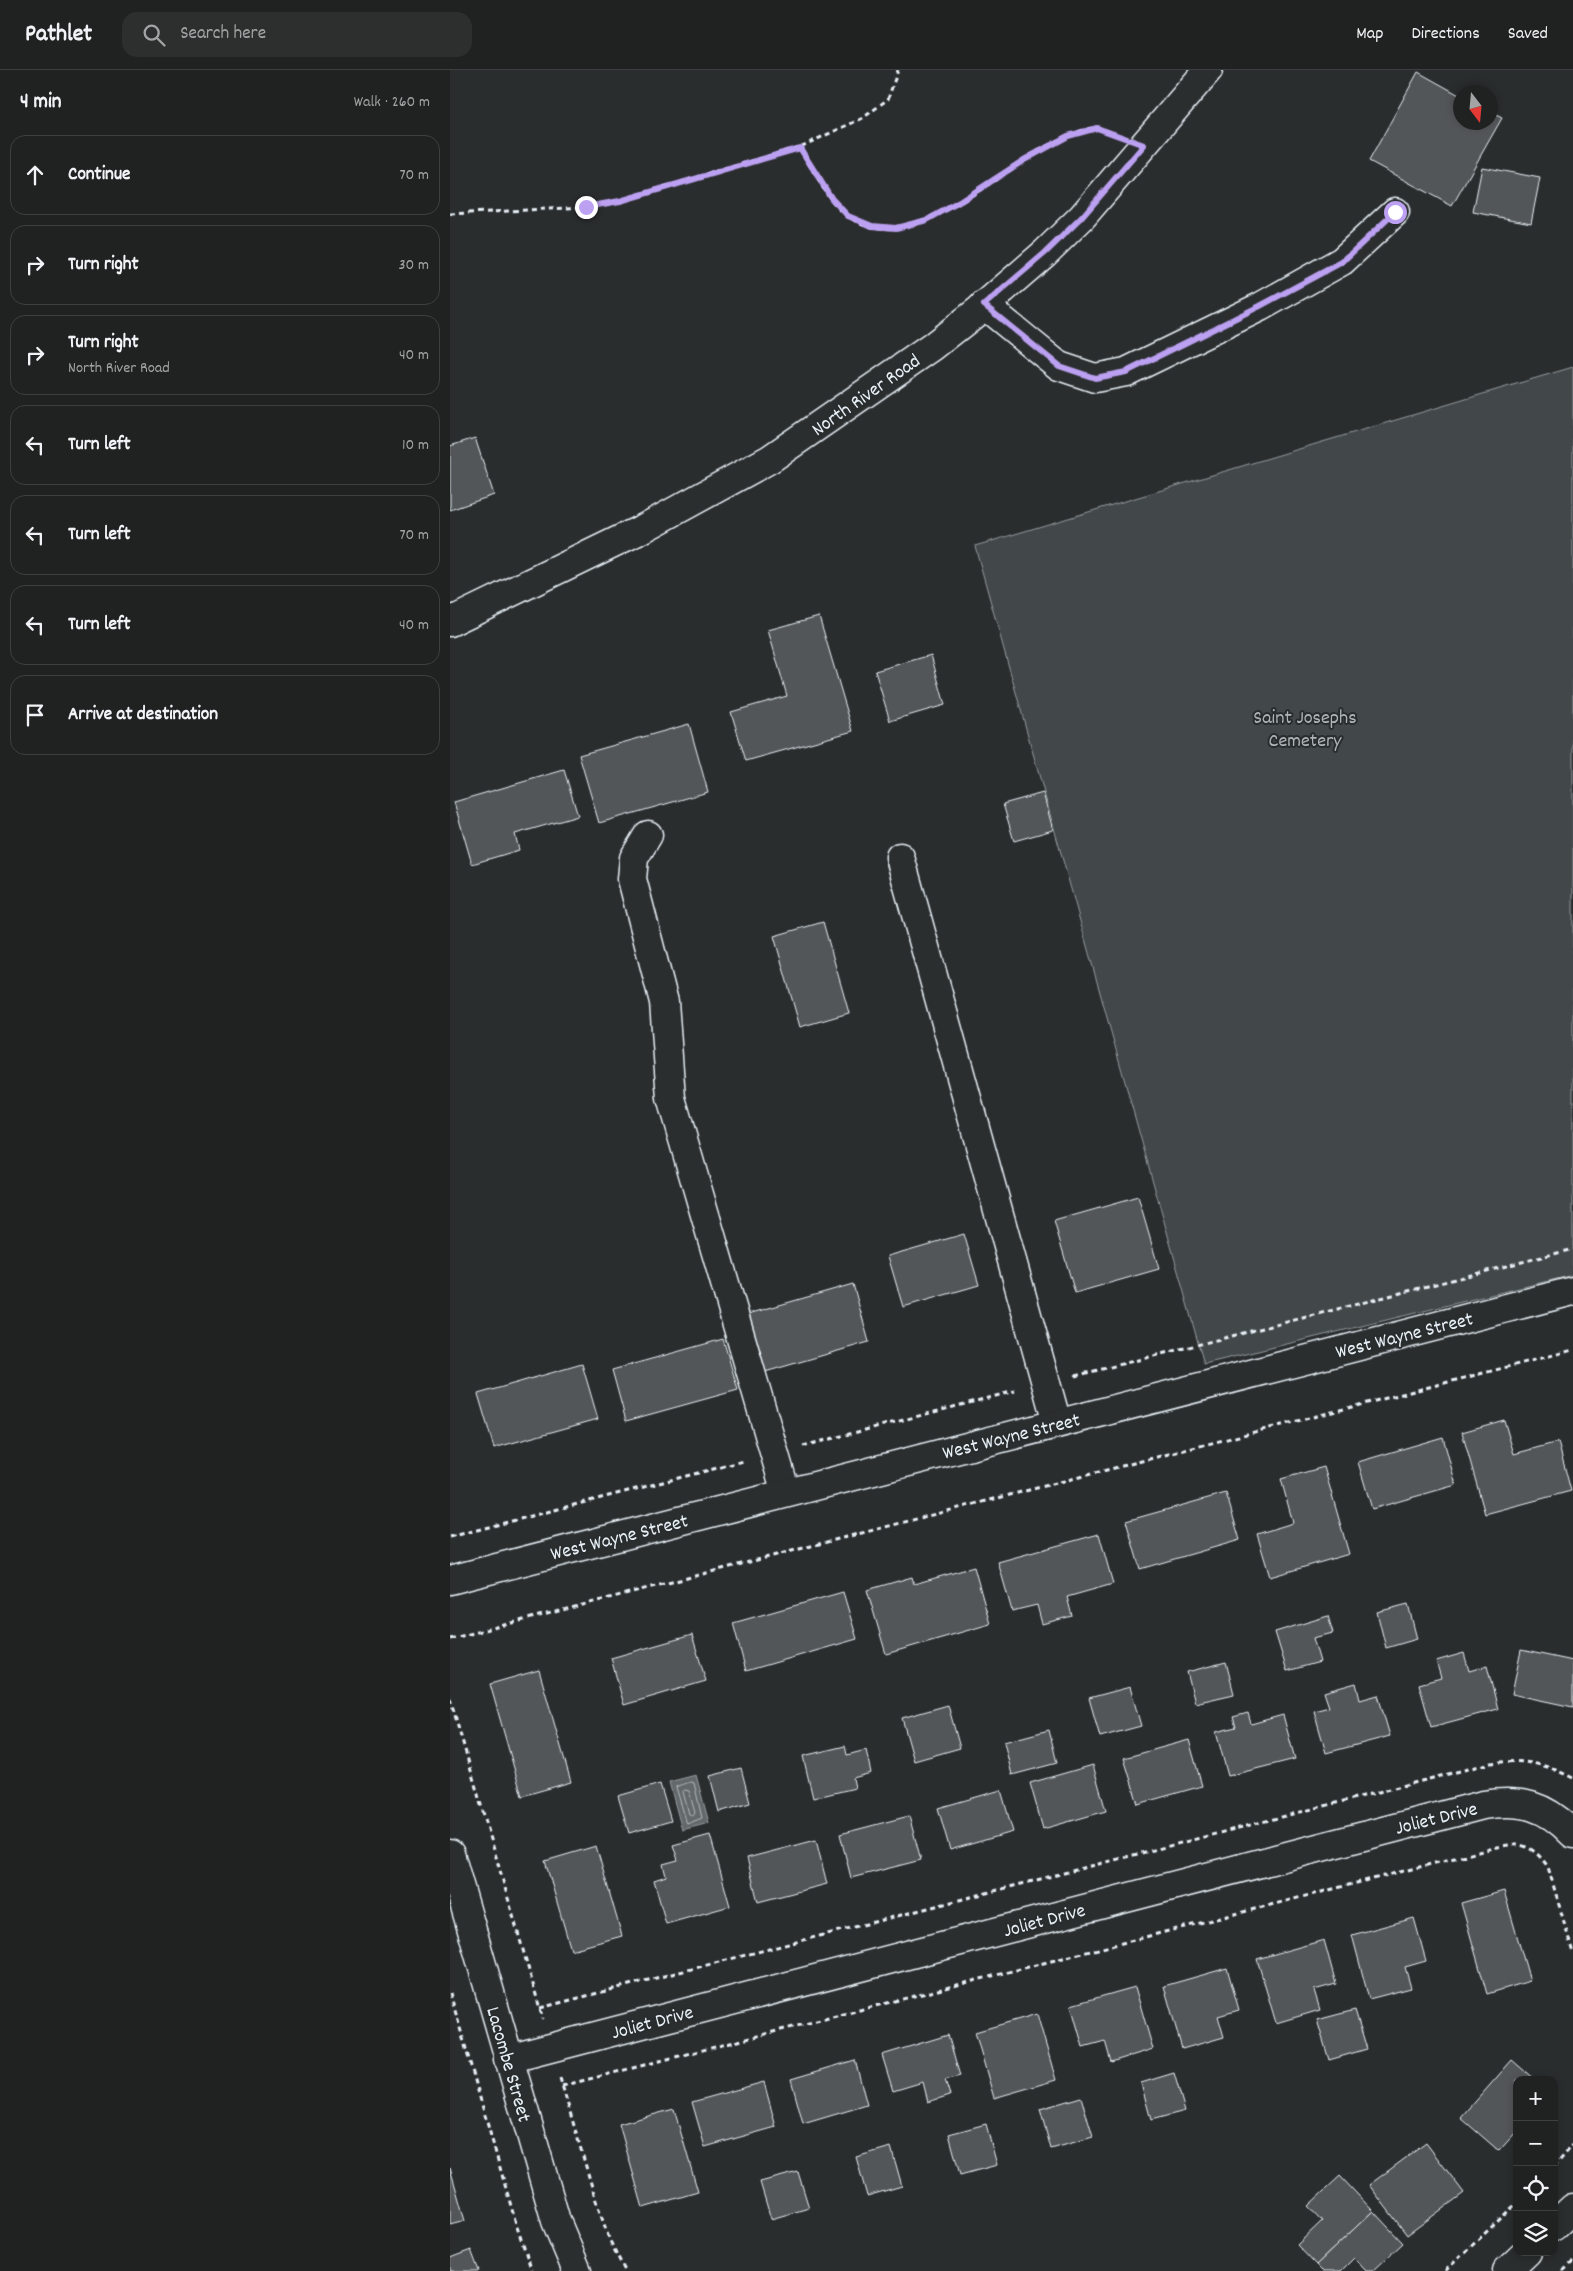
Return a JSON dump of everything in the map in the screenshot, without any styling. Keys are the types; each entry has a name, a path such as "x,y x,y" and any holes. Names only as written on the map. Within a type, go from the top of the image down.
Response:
{"street":[{"name":"North River Road","path":"450,622 644,528 770,458 932,347 1045,253 1082,217 1208,70"},
{"path":"984,305 1059,366 1095,378 1126,372 1260,306 1342,262 1395,212"},
{"path":"648,835 634,858 632,879 664,1002 671,1098 776,1453 786,1493"},
{"path":"900,857 1056,1423"},
{"name":"West Wayne Street","path":"450,1580 1573,1291"},
{"name":"Joliet Drive","path":"508,2059 1483,1804 1504,1801 1529,1804 1549,1812 1573,1834"},
{"name":"Lacombe Street","path":"450,1854 556,2221 576,2271"},
{"path":"1558,2222 1573,2208"},
{"path":"1507,2271 1523,2256"}],"path":[{"path":"450,214 586,207 611,203 800,148 863,118 888,99 898,71"},
{"path":"800,148 832,199 848,216 872,226 896,228 927,220 961,201 1024,160 1068,136 1097,128 1144,145"},
{"path":"450,1537 1573,1248"},
{"path":"450,1639 1573,1350"},
{"path":"450,1698 603,2222 625,2271"},
{"path":"540,2008 1491,1763 1527,1761 1541,1764 1573,1778"},
{"path":"562,2086 1468,1854 1517,1844 1540,1855 1548,1867 1573,1953"},
{"path":"450,1993 517,2227 532,2271"},
{"path":"1555,2166 1573,2144"},
{"path":"1445,2271 1513,2207"},
{"path":"1563,2271 1573,2262"}],"green space":[{"name":"Saint Josephs Cemetery","path":"1573,367 1573,1275 1204,1364 975,546"}],"water":[{"path":"696,1775 709,1823 682,1830 669,1782"}],"building":[{"path":"1418,72 1453,92 1453,130 1495,130 1452,206 1369,161"},
{"path":"1498,116 1502,118 1498,125"},
{"path":"1482,167 1540,178 1531,223 1473,212"},
{"path":"475,438 494,495 450,510 450,446"},
{"path":"819,616 853,731 746,761 731,712 787,696 768,630"},
{"path":"931,655 945,705 890,721 875,671"},
{"path":"689,724 708,792 599,823 579,755"},
{"path":"564,770 578,816 515,834 519,850 472,864 454,802"},
{"path":"1043,793 1053,830 1014,841 1003,804"},
{"path":"823,922 849,1013 800,1027 774,936"},
{"path":"1138,1197 1159,1269 1075,1293 1054,1221"},
{"path":"964,1234 979,1285 903,1307 888,1256"},
{"path":"853,1284 869,1342 765,1372 748,1314"},
{"path":"723,1339 738,1390 626,1421 612,1370"},
{"path":"582,1364 598,1419 494,1448 478,1394"},
{"path":"1504,1420 1514,1454 1558,1442 1571,1491 1485,1514 1462,1432"},
{"path":"1443,1437 1456,1485 1372,1509 1358,1462"},
{"path":"1324,1467 1349,1554 1270,1577 1257,1534 1293,1523 1281,1479"},
{"path":"1226,1493 1240,1540 1140,1569 1126,1521"},
{"path":"1099,1534 1113,1584 1067,1597 1072,1616 1042,1624 1037,1605 1012,1611 998,1562"},
{"path":"974,1567 990,1624 886,1654 867,1590 912,1577 914,1584"},
{"path":"843,1592 857,1639 746,1671 733,1623"},
{"path":"1408,1604 1417,1639 1386,1648 1377,1612"},
{"path":"1328,1616 1333,1633 1313,1638 1320,1662 1287,1671 1275,1632"},
{"path":"692,1635 706,1681 624,1705 611,1658"},
{"path":"1521,1650 1573,1661 1573,1707 1512,1694"},
{"path":"1464,1653 1469,1671 1487,1666 1498,1709 1431,1727 1419,1684 1441,1678 1436,1661"},
{"path":"1226,1662 1234,1694 1195,1703 1187,1672"},
{"path":"539,1670 571,1782 522,1796 490,1684"},
{"path":"1356,1683 1360,1700 1378,1695 1390,1736 1326,1753 1314,1711 1329,1707 1324,1692"},
{"path":"1130,1687 1141,1726 1100,1737 1089,1698"},
{"path":"948,1705 960,1748 914,1761 902,1718"},
{"path":"1248,1713 1251,1724 1283,1715 1295,1759 1228,1776 1216,1732 1236,1727 1233,1717"},
{"path":"1049,1730 1057,1763 1012,1775 1004,1742"},
{"path":"1189,1740 1202,1786 1138,1804 1124,1758"},
{"path":"845,1746 847,1755 866,1750 871,1773 853,1778 855,1788 813,1798 803,1756"},
{"path":"1093,1765 1106,1811 1043,1829 1030,1783"},
{"path":"741,1768 750,1803 719,1812 710,1776"},
{"path":"660,1784 671,1821 629,1833 618,1796"},
{"path":"1001,1790 1013,1832 950,1850 938,1808"},
{"path":"909,1816 921,1860 851,1878 840,1834"},
{"path":"710,1835 730,1906 666,1924 654,1880 666,1876 663,1864 678,1860 673,1845"},
{"path":"816,1840 827,1884 758,1902 747,1858"},
{"path":"596,1846 622,1936 571,1950 545,1861"},
{"path":"1504,1891 1530,1981 1487,1994 1461,1903"},
{"path":"1414,1918 1426,1961 1405,1967 1411,1988 1369,1999 1352,1935"},
{"path":"1324,1940 1336,1984 1314,1990 1320,2010 1276,2023 1257,1959"},
{"path":"1227,1968 1239,2010 1218,2016 1224,2037 1182,2049 1164,1986"},
{"path":"1135,1987 1153,2049 1111,2062 1105,2041 1083,2047 1071,2005"},
{"path":"1355,2010 1367,2049 1329,2060 1317,2020"},
{"path":"1037,2014 1056,2080 994,2098 975,2032"},
{"path":"948,2035 960,2076 945,2080 950,2095 928,2102 923,2082 893,2091 882,2055"},
{"path":"855,2060 867,2105 803,2124 791,2079"},
{"path":"1512,2060 1530,2076 1513,2076 1513,2135 1499,2151 1461,2118"},
{"path":"1174,2073 1185,2111 1151,2120 1141,2083"},
{"path":"764,2082 776,2127 705,2147 692,2102"},
{"path":"1081,2097 1093,2137 1051,2149 1040,2109"},
{"path":"674,2109 698,2192 643,2208 619,2124"},
{"path":"986,2124 997,2165 960,2175 949,2134"},
{"path":"1426,2143 1464,2193 1407,2235 1369,2185"},
{"path":"891,2147 902,2186 867,2196 856,2157"},
{"path":"450,2168 465,2221 450,2225"},
{"path":"798,2172 809,2208 771,2219 760,2182"},
{"path":"1340,2176 1373,2211 1316,2265 1297,2245 1322,2221 1308,2206"},
{"path":"1373,2211 1403,2243 1373,2271 1366,2271 1354,2258 1341,2271 1322,2271 1316,2265"},
{"path":"471,2250 479,2271 450,2271 450,2258"}],"route":[{"path":"586,207 620,201 800,148 832,199 848,216 872,226 896,228 927,220 961,201 1024,160 1068,136 1097,128 1144,145 1082,217 1045,253 984,305 1059,366 1095,378 1126,372 1260,306 1342,262 1395,212"}]}
